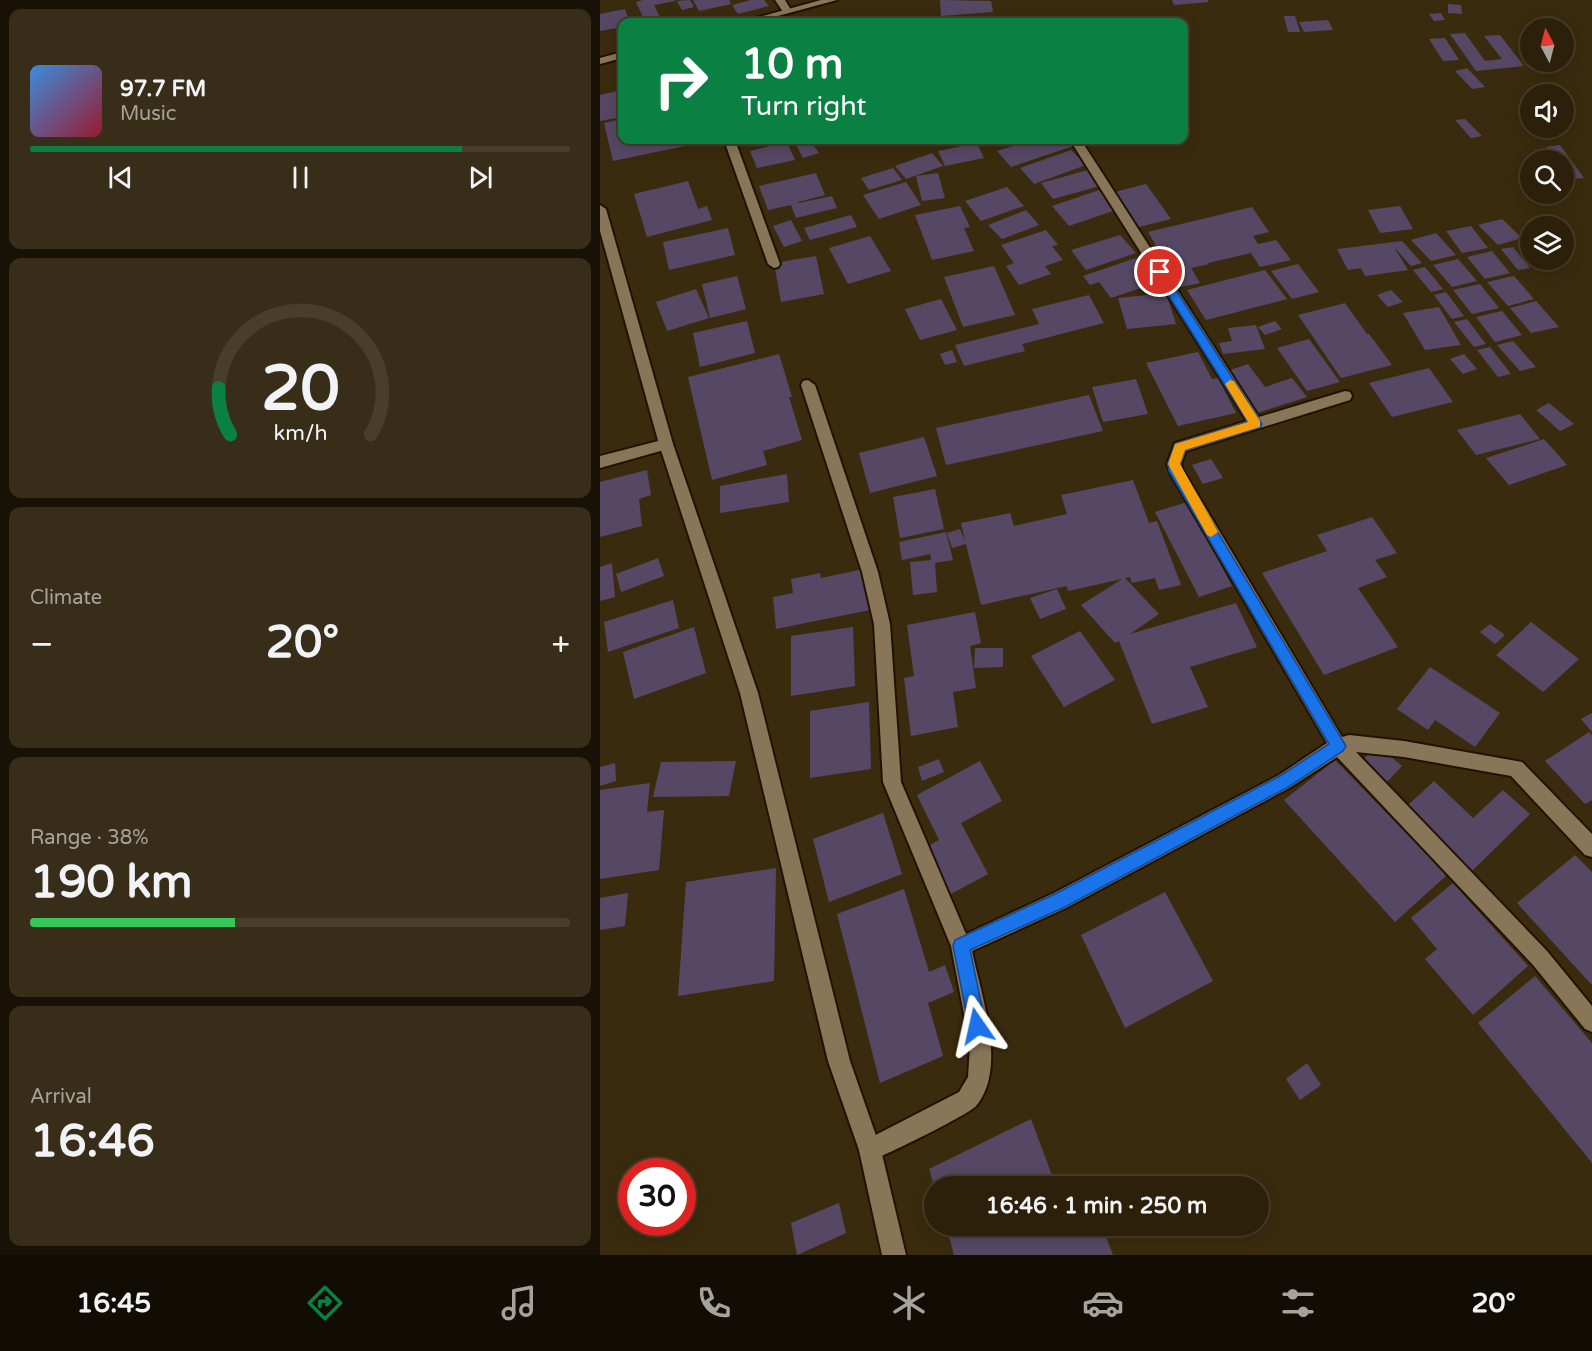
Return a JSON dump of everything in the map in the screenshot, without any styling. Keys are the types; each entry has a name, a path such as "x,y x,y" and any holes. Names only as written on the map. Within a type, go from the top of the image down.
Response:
{"street":[{"path":"780,0 786,10"},
{"path":"759,18 832,0"},
{"path":"600,61 618,57"},
{"path":"730,144 774,264"},
{"path":"1078,144 1256,424"},
{"path":"600,208 666,444 749,693 839,1061 870,1150 894,1255"},
{"path":"808,385 870,572 882,624 892,782 961,946 981,1046 979,1080 968,1100 870,1150"},
{"path":"1345,396 1180,447 1174,464 1176,471 1338,746 1540,958 1592,1022"},
{"path":"600,462 666,444"},
{"path":"961,946 1070,896 1285,781 1338,746 1348,743 1368,744 1516,768 1592,848"}],"building":[{"path":"675,0 654,5 660,17 656,18 644,18 636,2"},
{"path":"690,0 694,7 682,10 677,1"},
{"path":"693,0 729,0 731,4 699,11"},
{"path":"751,0 764,0 769,6 738,14 732,5"},
{"path":"940,0 991,1 993,12 941,16"},
{"path":"1172,0 1208,0 1208,2 1174,5"},
{"path":"1448,4 1461,5 1462,14 1448,13"},
{"path":"625,9 628,18 618,18 618,28 600,31 600,14"},
{"path":"1441,13 1445,20 1434,21 1429,14"},
{"path":"1284,16 1295,16 1300,32 1288,32"},
{"path":"1328,20 1333,30 1304,32 1299,22"},
{"path":"1465,33 1485,61 1502,59 1484,36 1500,35 1520,61 1520,66 1476,71 1450,34"},
{"path":"1445,38 1459,60 1443,61 1429,39"},
{"path":"1467,68 1485,87 1472,89 1455,71"},
{"path":"618,91 618,118 600,121 600,95"},
{"path":"1465,119 1482,136 1471,138 1455,120"},
{"path":"618,120 618,144 694,144 613,161 604,123"},
{"path":"788,144 795,160 757,168 750,151"},
{"path":"796,144 822,144 814,146 819,153 803,158"},
{"path":"977,144 984,158 945,166 938,151"},
{"path":"1020,144 1071,144 1073,146 1011,167 997,151"},
{"path":"1560,145 1564,150 1548,150 1546,147"},
{"path":"1071,150 1086,165 1034,184 1020,168"},
{"path":"932,153 943,166 906,179 895,166"},
{"path":"1574,164 1584,178 1574,179"},
{"path":"893,168 902,180 869,190 861,178"},
{"path":"1088,170 1100,186 1053,199 1041,183"},
{"path":"816,173 825,195 798,202 832,196 837,208 796,218 791,205 768,210 759,186"},
{"path":"938,173 945,198 922,201 916,176"},
{"path":"688,181 698,209 707,206 712,220 647,237 634,194"},
{"path":"906,182 921,205 879,219 863,195"},
{"path":"1146,184 1171,219 1139,227 1115,192"},
{"path":"1007,187 1024,206 981,221 965,201"},
{"path":"1099,190 1116,210 1069,226 1052,206"},
{"path":"960,206 970,227 964,228 974,251 932,260 915,215"},
{"path":"1400,206 1413,229 1380,233 1368,210"},
{"path":"1252,207 1269,232 1253,236 1258,244 1276,240 1291,260 1260,267 1251,253 1208,263 1191,268 1200,283 1181,287 1148,232"},
{"path":"1026,210 1039,225 1002,239 988,225"},
{"path":"851,215 857,227 810,240 804,228"},
{"path":"1502,219 1520,239 1498,245 1478,225"},
{"path":"791,220 802,241 784,247 773,226"},
{"path":"1471,226 1488,248 1462,253 1446,231"},
{"path":"728,228 735,255 669,270 663,242"},
{"path":"1046,230 1058,245 1052,246 1063,260 1045,266 1051,274 1019,285 1006,266 1014,263 1001,245"},
{"path":"1436,233 1456,255 1431,261 1411,240"},
{"path":"1120,235 1136,253 1086,270 1071,250"},
{"path":"870,236 891,271 848,284 829,248"},
{"path":"1402,241 1422,263 1411,266 1394,247 1408,270 1365,276 1361,268 1348,270 1337,249"},
{"path":"1513,247 1520,256 1520,270 1518,270 1501,249"},
{"path":"1492,251 1510,273 1485,279 1467,257"},
{"path":"816,256 824,294 781,302 774,263"},
{"path":"1136,258 1156,283 1111,298 1099,282 1090,285 1083,276"},
{"path":"1458,259 1477,281 1452,287 1433,265"},
{"path":"1298,264 1319,292 1292,299 1271,271"},
{"path":"994,266 1015,315 963,327 944,277"},
{"path":"1425,267 1443,289 1431,292 1413,270"},
{"path":"1265,270 1287,299 1206,320 1187,290"},
{"path":"737,276 746,309 710,318 702,284"},
{"path":"1514,276 1534,299 1508,306 1487,282"},
{"path":"1480,284 1499,308 1472,314 1453,290"},
{"path":"696,289 709,318 667,331 656,302"},
{"path":"1391,290 1403,302 1388,307 1377,295"},
{"path":"1446,292 1464,316 1452,319 1434,295"},
{"path":"1166,293 1176,324 1127,329 1118,298"},
{"path":"1089,295 1104,323 1022,344 1025,351 964,366 955,345 1039,324 1032,309"},
{"path":"941,299 957,330 920,340 905,309"},
{"path":"1536,301 1559,327 1531,333 1510,308"},
{"path":"1345,303 1392,365 1341,378 1298,315"},
{"path":"1439,307 1461,345 1425,350 1403,313"},
{"path":"1502,311 1522,335 1495,342 1476,317"},
{"path":"1467,319 1486,344 1474,347 1454,322"},
{"path":"747,321 755,353 700,367 693,333"},
{"path":"1275,321 1282,329 1265,335 1258,327"},
{"path":"1256,325 1265,349 1223,354 1219,343 1232,341 1228,328"},
{"path":"1309,339 1340,382 1307,391 1277,348"},
{"path":"1513,341 1536,367 1520,371 1497,345"},
{"path":"1490,347 1511,374 1498,377 1477,350"},
{"path":"952,350 957,362 945,365 940,354"},
{"path":"1198,352 1212,379 1218,378 1236,413 1178,426 1146,363"},
{"path":"779,354 802,440 763,451 767,465 712,480 688,377"},
{"path":"1464,354 1477,369 1463,374 1450,359"},
{"path":"1248,364 1265,387 1292,378 1307,397 1257,413 1227,371"},
{"path":"1429,368 1453,402 1392,417 1369,383"},
{"path":"1136,379 1148,414 1103,422 1092,387"},
{"path":"1089,395 1103,431 946,465 936,428"},
{"path":"1549,403 1574,424 1560,431 1536,410"},
{"path":"1520,414 1540,439 1476,455 1457,430"},
{"path":"924,437 937,476 870,493 859,453"},
{"path":"1544,439 1567,465 1509,485 1486,458"},
{"path":"1211,459 1223,478 1203,484 1192,465"},
{"path":"647,470 651,495 639,499 642,526 600,537 600,482"},
{"path":"787,474 789,502 720,513 720,486"},
{"path":"1133,480 1149,523 1157,521 1181,585 1159,590 1155,578 1132,583 1130,577 1125,578 1159,614 1130,634 1236,603 1257,647 1190,667 1208,707 1152,724 1119,641 1115,643 1081,605 1122,579 1068,591 1067,586 981,605 966,544 952,548 947,533 960,529 965,541 961,523 1010,513 1014,526 1067,514 1061,495"},
{"path":"935,489 944,529 900,538 893,497"},
{"path":"1187,502 1232,586 1199,597 1155,512"},
{"path":"1372,517 1397,553 1375,560 1387,577 1358,588 1398,647 1324,675 1262,573 1327,551 1317,535"},
{"path":"946,532 953,560 935,563 937,592 913,595 910,562 931,560 930,554 902,560 899,542"},
{"path":"658,558 664,576 621,592 616,574"},
{"path":"612,563 615,597 600,601 600,567"},
{"path":"864,569 870,610 776,629 773,597 793,593 791,579 820,573 821,578"},
{"path":"1057,589 1066,609 1040,619 1030,598"},
{"path":"673,600 679,628 608,652 604,622"},
{"path":"975,612 981,643 970,646 976,688 953,692 958,727 911,736 904,678 914,676 907,625"},
{"path":"1531,622 1579,659 1543,692 1496,655"},
{"path":"1490,624 1505,635 1495,644 1480,632"},
{"path":"694,627 706,673 634,699 623,652"},
{"path":"853,627 855,686 791,696 791,636"},
{"path":"1080,631 1115,680 1064,707 1031,656"},
{"path":"975,648 1003,648 1003,667 974,668"},
{"path":"1430,667 1500,713 1475,747 1435,720 1428,730 1397,709"},
{"path":"869,702 871,769 810,778 810,711"},
{"path":"1592,713 1592,732 1581,719"},
{"path":"1589,732 1592,735 1592,800 1585,804 1545,761"},
{"path":"1377,745 1402,766 1385,784 1361,762"},
{"path":"939,759 944,772 922,781 918,767"},
{"path":"1335,760 1447,875 1395,922 1284,800"},
{"path":"736,761 729,796 653,797 661,762"},
{"path":"980,761 1002,801 961,823 988,874 951,894 927,847 939,840 917,795"},
{"path":"615,763 616,781 600,786 600,767"},
{"path":"1434,781 1473,818 1503,790 1530,814 1472,871 1406,807"},
{"path":"650,783 647,812 664,810 659,870 600,879 600,790"},
{"path":"883,813 902,874 829,902 813,839"},
{"path":"1575,855 1592,872 1592,985 1517,903"},
{"path":"776,868 774,981 678,996 686,882"},
{"path":"1453,883 1528,966 1473,1015 1425,959 1437,949 1411,918"},
{"path":"904,889 929,972 945,965 954,992 928,1003 943,1056 880,1083 837,914"},
{"path":"1165,892 1213,981 1125,1028 1081,935"},
{"path":"628,893 625,926 600,930 600,898"},
{"path":"1535,976 1592,1043 1592,1163 1478,1023"},
{"path":"1307,1063 1321,1085 1300,1100 1286,1079"},
{"path":"1031,1119 1052,1176 931,1176 929,1169"},
{"path":"839,1203 846,1233 797,1255 791,1223"},
{"path":"949,1236 1106,1236 1113,1255 954,1255"}],"slow traffic":[{"path":"1211,532 1174,464 1180,447 1256,424 1230,384"}],"route":[{"path":"977,1026 961,946 1059,901 1285,781 1338,746 1176,471 1174,464 1180,447 1256,424 1160,272"}]}
